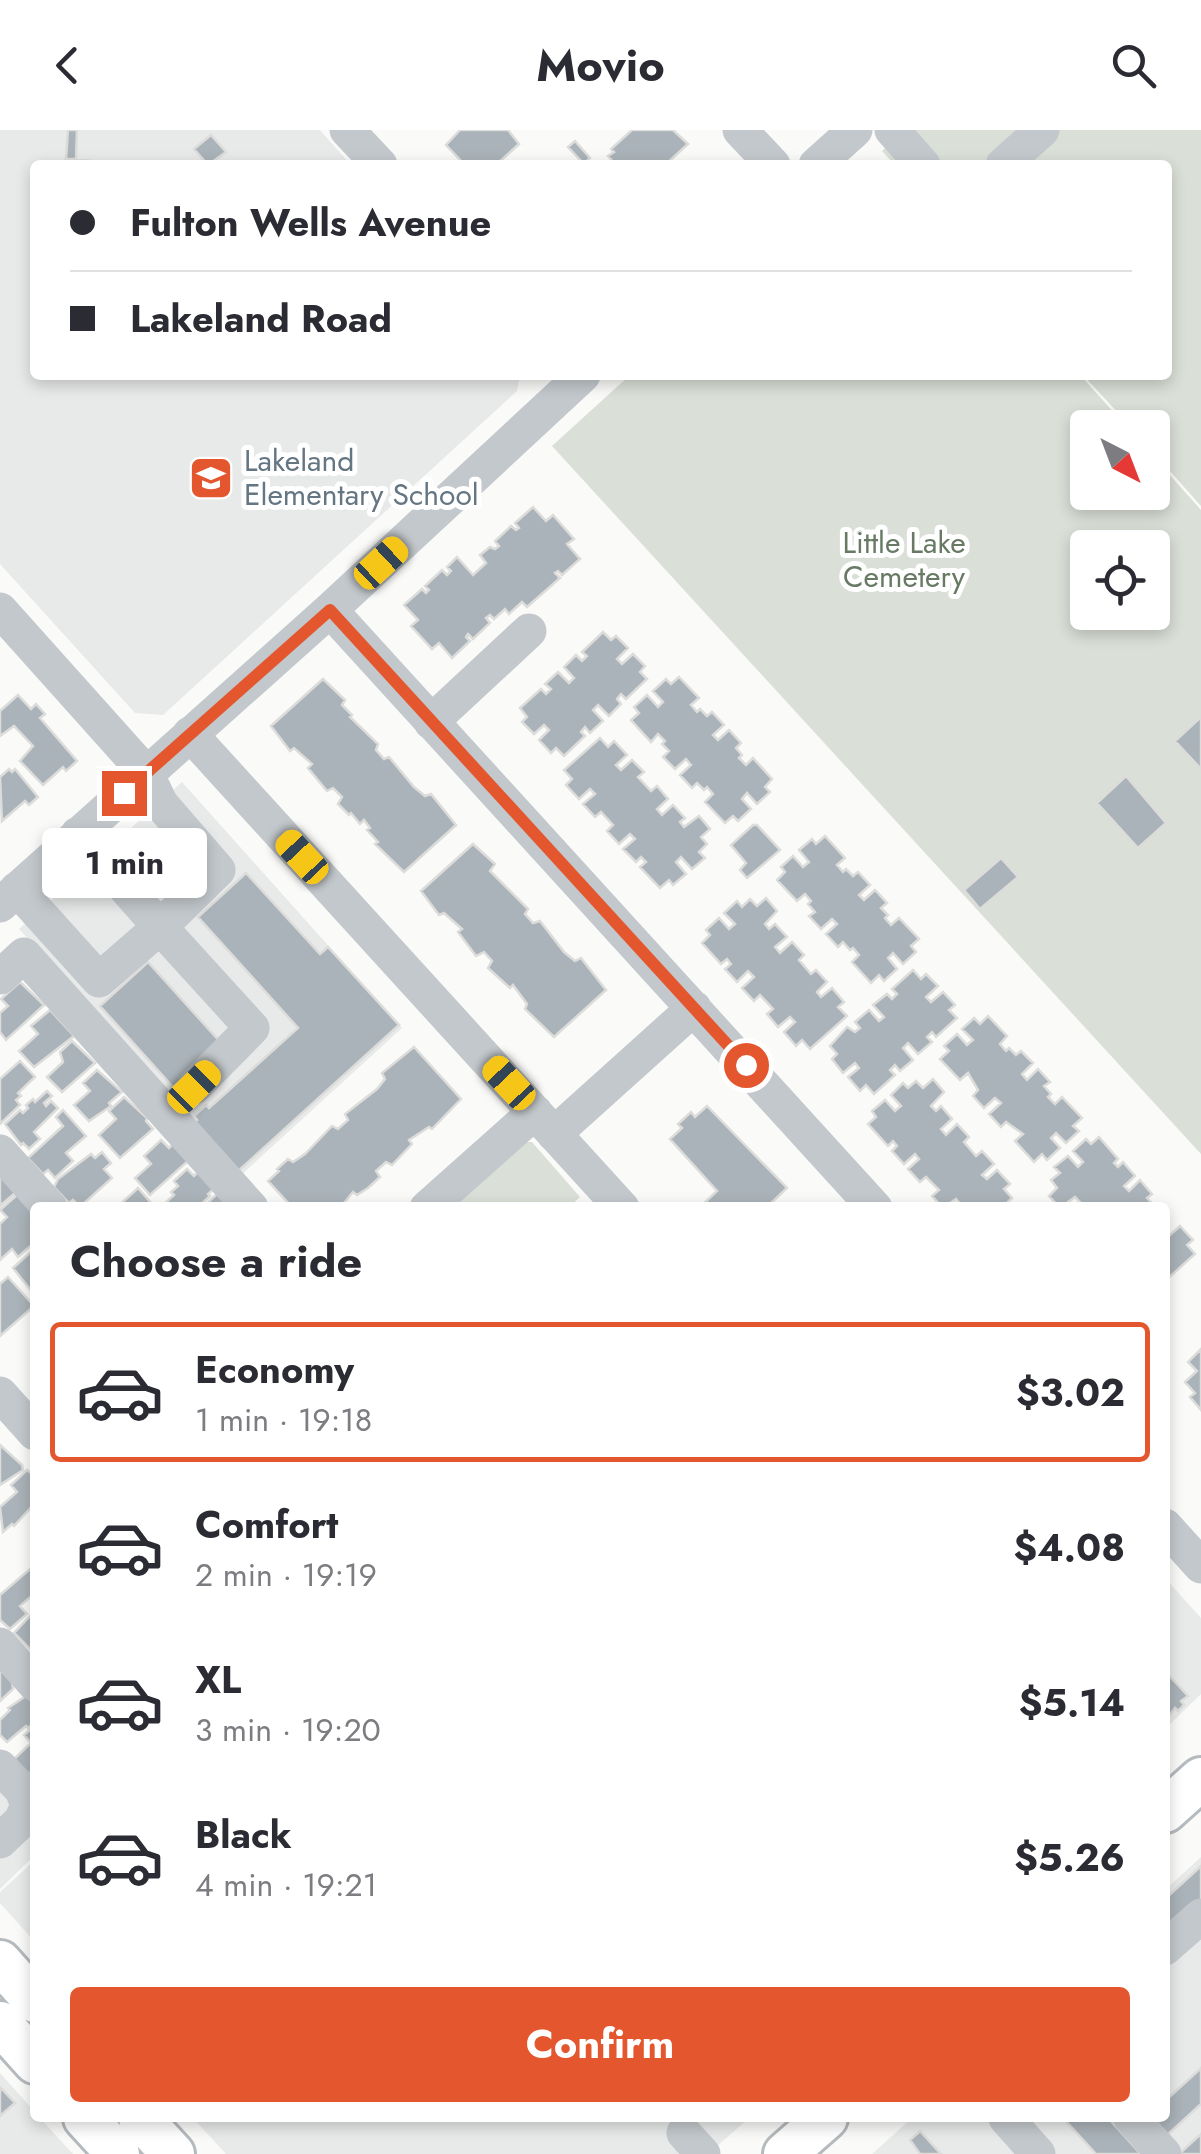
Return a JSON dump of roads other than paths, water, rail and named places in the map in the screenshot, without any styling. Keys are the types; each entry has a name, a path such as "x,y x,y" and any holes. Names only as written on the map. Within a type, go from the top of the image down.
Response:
{"main road":[{"path":"1170,1807 1201,1779"},
{"path":"0,1962 30,2048"},
{"path":"89,2122 118,2154"},
{"path":"144,2122 173,2154"}],"street":[{"path":"347,130 375,160"},
{"path":"740,130 768,160"},
{"path":"822,160 855,130"},
{"path":"892,130 919,160"},
{"path":"1008,160 1042,130"},
{"path":"0,610 146,772 161,804 218,870 99,980 9,897 146,772 330,610 578,380"},
{"path":"330,610 870,1202"},
{"path":"431,722 528,631"},
{"path":"190,734 616,1202"},
{"path":"78,834 252,1028 194,1087"},
{"path":"0,976 24,955 246,1202"},
{"path":"435,1202 694,1008"},
{"path":"0,1152 45,1202"},
{"path":"0,1394 30,1427"},
{"path":"1170,1532 1201,1566"},
{"path":"0,1645 30,1678"},
{"path":"0,1767 22,1790 28,1805 21,1821 0,1841"},
{"path":"1170,1944 1201,1916"},
{"path":"1010,2122 1038,2154"},
{"path":"1135,2122 1164,2154"}],"place":[{"name":"Lakeland Elementary School","path":"211,478"}],"park label":[{"name":"Little Lake Cemetery","path":"904,560"}]}
